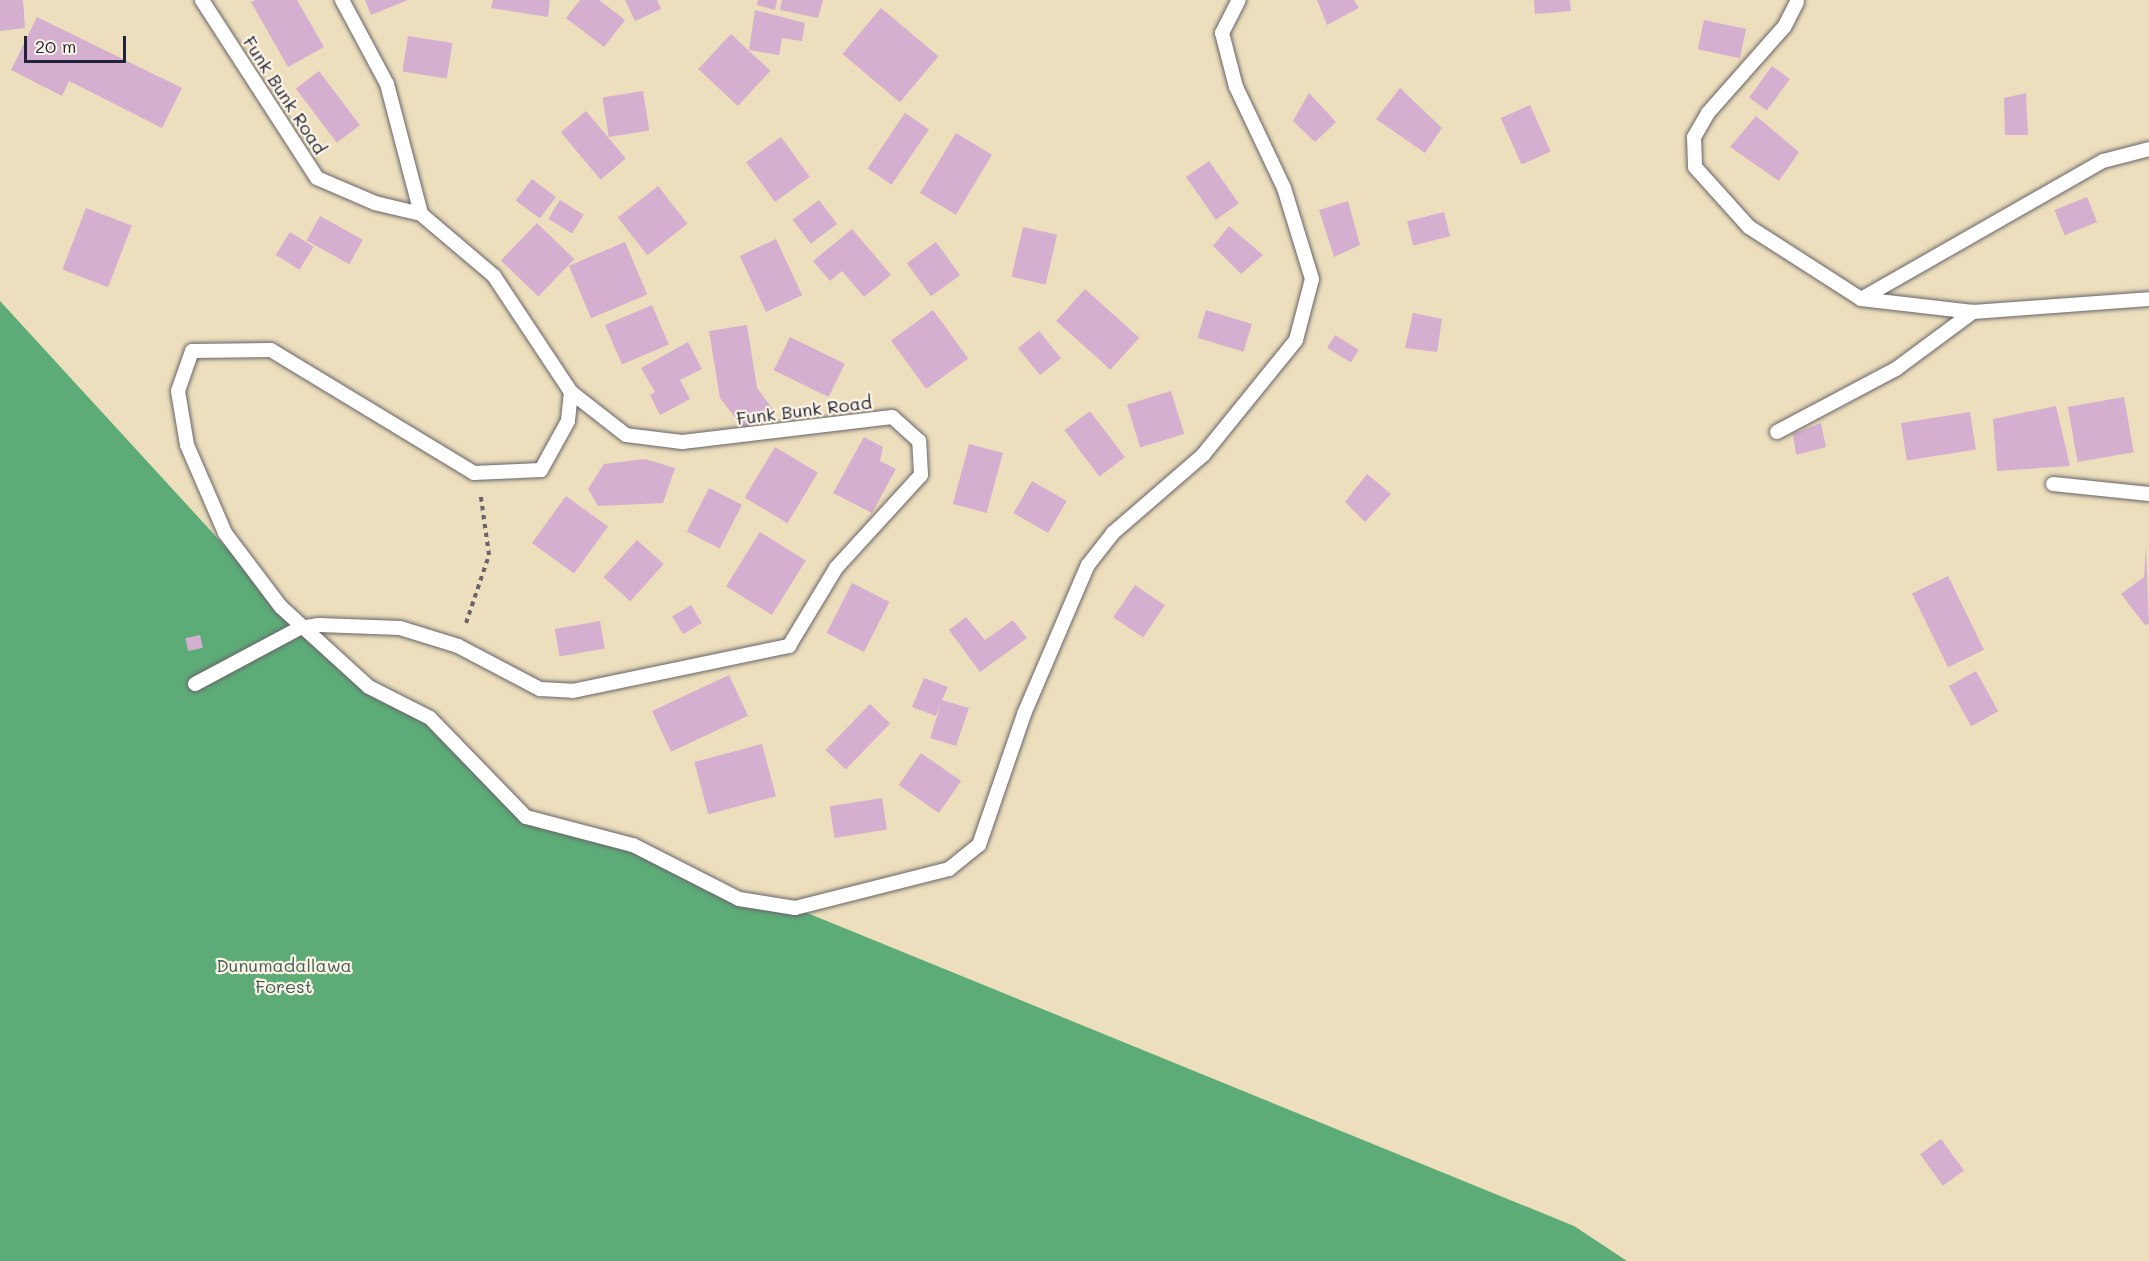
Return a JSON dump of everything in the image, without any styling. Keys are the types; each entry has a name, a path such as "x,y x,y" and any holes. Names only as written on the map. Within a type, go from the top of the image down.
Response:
{"lane":[{"name":"Funk Bunk Road","path":"202,0 317,178 375,203 422,214 494,276 571,392 626,435 682,442 892,417 919,441 921,475 836,568 789,646 573,691 540,689 458,646 400,628 300,628"},
{"path":"342,0 387,84 422,214"},
{"path":"571,392 568,421 541,470 474,473 271,350 192,351 178,391 187,445 225,532 300,628 369,687 429,718 526,817 633,845 739,899 795,908 949,869 979,845 1024,714 1088,565 1113,533 1203,455 1296,340 1312,279 1284,188 1236,87 1222,33 1239,0"},
{"path":"1797,1 1784,27 1708,113 1694,137 1695,167 1749,227 1861,299 1973,312 2149,299"},
{"path":"1861,299 2103,161 2149,149"},
{"path":"1777,432 1896,369 1973,312"},
{"path":"2053,484 2149,494"},
{"path":"195,684 300,628"}],"path":[{"path":"458,646 489,555 485,512 474,473"}],"green space":[{"name":"Dunumadallawa Forest","path":"0,301 300,628 369,687 430,718 526,817 633,845 739,899 795,908 1574,1226 1627,1261 0,1261"}],"building":[{"path":"0,0 23,0 25,28 0,31"},
{"path":"255,0 297,0 324,47 288,67 251,2"},
{"path":"365,0 408,0 371,15"},
{"path":"493,0 550,0 548,17 491,8"},
{"path":"580,0 599,0 625,20 604,47 566,18"},
{"path":"625,0 657,0 661,9 635,21"},
{"path":"758,0 777,0 775,10 757,5"},
{"path":"782,0 823,0 818,18 780,10"},
{"path":"1317,0 1354,0 1359,8 1327,25"},
{"path":"1534,0 1570,0 1571,11 1535,14"},
{"path":"881,8 938,56 900,102 842,54"},
{"path":"755,10 805,23 802,41 782,38 779,55 749,50"},
{"path":"37,17 182,88 162,128 69,81 62,96 11,70"},
{"path":"1704,20 1746,29 1740,58 1698,49"},
{"path":"731,34 770,71 738,106 698,69"},
{"path":"408,36 452,43 447,79 402,72"},
{"path":"1772,66 1790,79 1767,110 1749,98"},
{"path":"319,71 360,125 337,143 296,88"},
{"path":"1400,88 1442,128 1425,153 1376,119"},
{"path":"643,91 649,131 609,137 603,97"},
{"path":"1309,93 1336,122 1315,142 1293,121"},
{"path":"2026,93 2028,135 2005,135 2004,98"},
{"path":"1530,105 1551,152 1522,165 1501,118"},
{"path":"586,111 626,158 601,180 561,132"},
{"path":"905,113 929,129 892,185 868,169"},
{"path":"1756,116 1799,152 1779,181 1730,147"},
{"path":"956,133 992,155 956,215 920,193"},
{"path":"781,137 810,177 775,202 746,162"},
{"path":"1209,161 1239,204 1216,220 1186,177"},
{"path":"532,179 556,197 540,219 516,201"},
{"path":"658,186 688,224 647,255 618,217"},
{"path":"2087,197 2097,222 2065,235 2055,210"},
{"path":"560,200 584,215 572,233 548,219"},
{"path":"819,200 837,224 811,244 793,220"},
{"path":"1348,201 1360,245 1334,257 1319,210"},
{"path":"86,208 132,226 108,287 62,270"},
{"path":"1444,212 1450,236 1413,245 1407,221"},
{"path":"320,216 363,240 349,264 306,240"},
{"path":"537,223 574,259 538,297 501,260"},
{"path":"1229,226 1263,255 1241,274 1213,246"},
{"path":"1023,227 1057,235 1046,285 1012,277"},
{"path":"852,229 891,275 864,297 842,271 830,281 813,261"},
{"path":"290,232 314,247 299,270 276,255"},
{"path":"776,239 802,295 766,312 740,256"},
{"path":"625,242 647,294 591,318 569,266"},
{"path":"936,242 960,275 931,296 907,263"},
{"path":"1085,289 1139,338 1110,370 1056,321"},
{"path":"652,305 669,345 622,365 605,325"},
{"path":"933,310 968,359 926,389 891,341"},
{"path":"1206,310 1252,324 1243,352 1198,338"},
{"path":"1413,313 1442,319 1437,352 1405,348"},
{"path":"747,325 757,388 775,412 747,433 720,398 709,331"},
{"path":"1039,331 1061,358 1040,375 1018,348"},
{"path":"1335,335 1359,350 1351,363 1327,348"},
{"path":"790,337 845,364 829,397 774,370"},
{"path":"688,342 702,369 680,380 690,399 660,415 650,395 655,392 641,368"},
{"path":"1171,391 1184,434 1140,447 1127,404"},
{"path":"2124,397 2134,452 2078,462 2068,407"},
{"path":"2056,406 2070,466 1997,471 1993,419"},
{"path":"1090,411 1125,457 1099,477 1064,430"},
{"path":"1970,412 1976,450 1907,460 1901,423"},
{"path":"1821,423 1826,447 1796,455 1793,434"},
{"path":"864,437 883,447 880,461 896,469 872,513 833,493"},
{"path":"969,444 1003,453 987,513 953,504"},
{"path":"775,447 818,473 787,523 745,498"},
{"path":"645,459 675,468 663,503 598,506 588,489 604,464"},
{"path":"1367,474 1391,494 1365,522 1345,502"},
{"path":"1032,481 1067,501 1048,533 1014,513"},
{"path":"709,488 742,505 720,548 687,532"},
{"path":"566,496 608,527 574,573 532,543"},
{"path":"760,532 806,561 772,615 726,586"},
{"path":"637,540 664,564 630,601 604,577"},
{"path":"2146,547 2149,624 2145,625 2121,594 2144,577"},
{"path":"1948,576 1984,650 1948,667 1912,594"},
{"path":"852,583 889,602 864,652 827,633"},
{"path":"1135,585 1165,605 1143,637 1113,617"},
{"path":"691,605 702,623 683,634 672,616"},
{"path":"966,617 985,640 1013,620 1027,638 980,672 949,630"},
{"path":"600,621 605,649 560,657 555,629"},
{"path":"200,635 203,648 188,651 185,638"},
{"path":"1976,671 1998,711 1971,726 1949,686"},
{"path":"729,675 748,716 671,752 652,711"},
{"path":"924,678 948,687 942,700 969,708 956,746 930,738 941,704 936,716 912,707"},
{"path":"870,704 890,723 846,769 826,750"},
{"path":"762,744 776,796 708,814 694,762"},
{"path":"921,753 961,781 939,813 899,785"},
{"path":"882,798 887,830 835,838 830,806"},
{"path":"1941,1139 1964,1171 1943,1186 1920,1154"}]}
